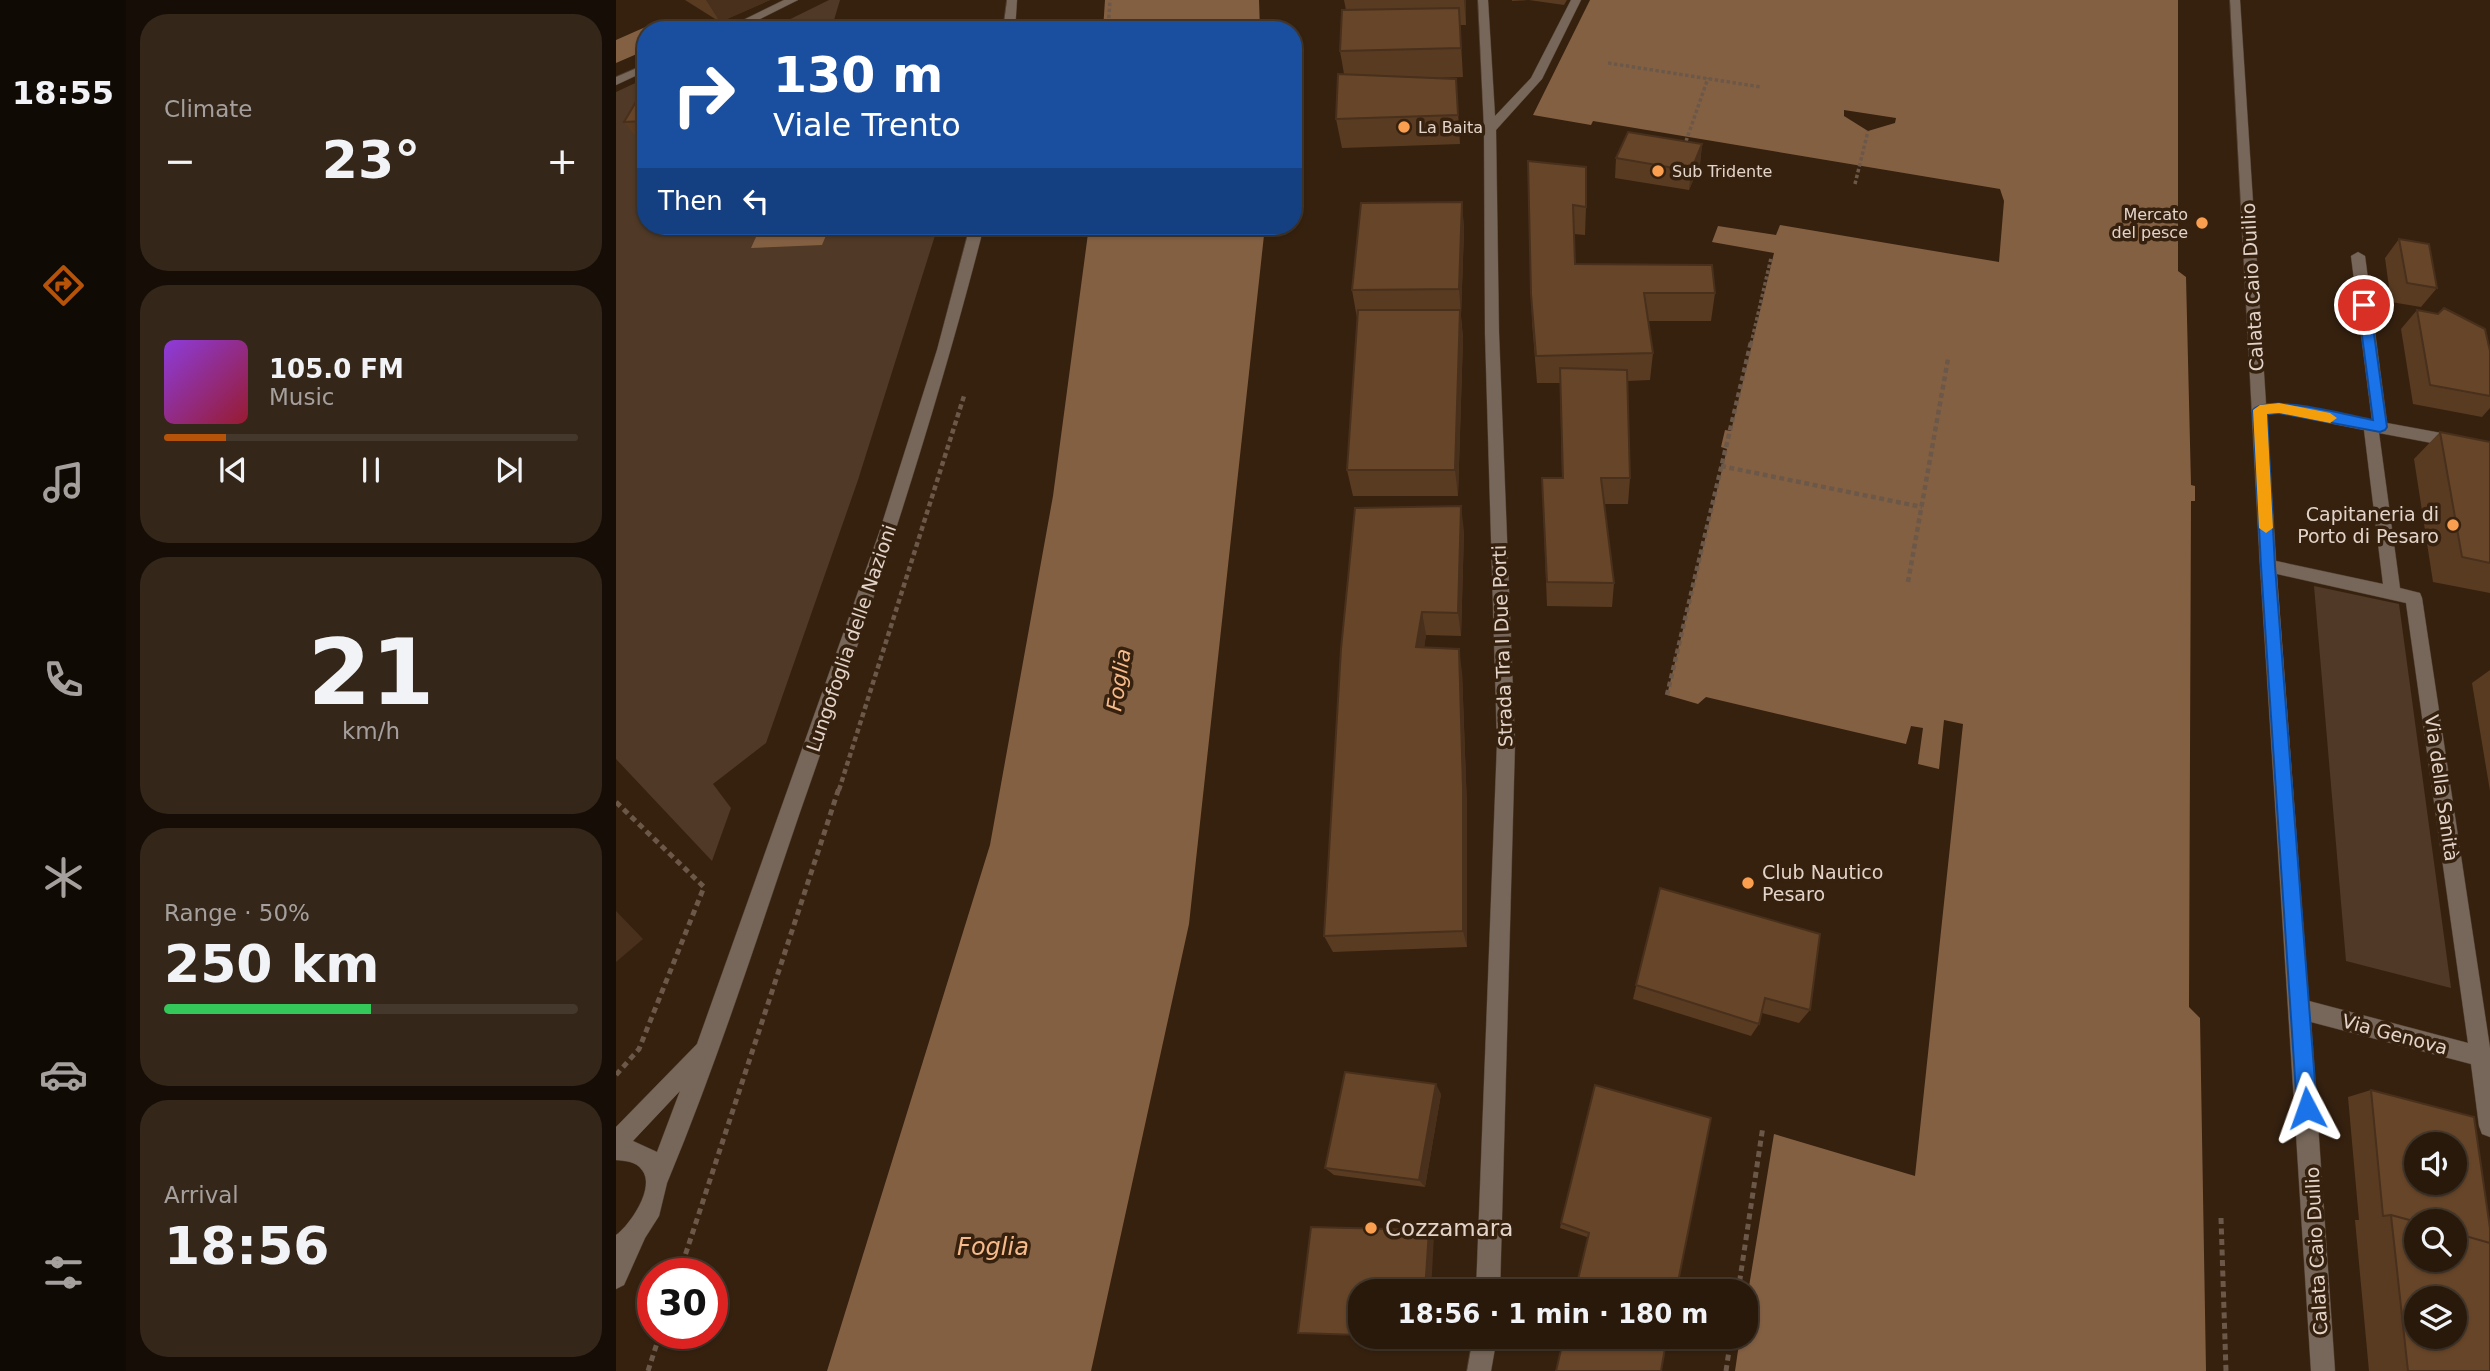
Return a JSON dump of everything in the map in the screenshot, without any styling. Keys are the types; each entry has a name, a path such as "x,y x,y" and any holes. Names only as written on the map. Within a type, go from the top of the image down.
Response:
{"street":[{"path":"748,21 793,0"},
{"path":"1010,21 1012,0"},
{"name":"Strada Tra I Due Porti","path":"1483,0 1490,128 1492,332 1506,743 1488,1279"},
{"path":"1490,128 1536,79 1576,0"},
{"name":"Calata Caio Duilio","path":"2235,0 2268,566 2323,1371"},
{"path":"616,81 637,72"},
{"name":"Lungofoglia delle Nazioni","path":"616,1277 654,1202 658,1178 708,1046 865,599 952,329 975,235"},
{"path":"2357,256 2392,594"},
{"path":"2260,410 2279,408 2490,448"},
{"name":"Via della Sanità","path":"2268,566 2414,598 2486,1058 2490,1126"},
{"name":"Via Genova","path":"2300,1009 2486,1058"},
{"name":"Lungofoglia delle Nazioni","path":"616,1143 708,1046"},
{"path":"616,1149 633,1149 650,1159 658,1178"},
{"name":"Lungofoglia delle Nazioni","path":"616,1250 640,1228"},
{"path":"1479,1371 1483,1349"}],"path":[{"path":"1109,21 1110,0"},
{"path":"1608,63 1761,86"},
{"path":"1681,154 1708,78"},
{"path":"1855,184 1868,131"},
{"path":"1667,695 1771,258"},
{"path":"1908,582 1948,359"},
{"path":"684,1258 895,620 965,390"},
{"path":"1721,466 1922,507"},
{"path":"616,802 704,887 639,1049 616,1074"},
{"path":"1740,1279 1763,1126"},
{"path":"2221,1218 2226,1371"},
{"path":"648,1371 655,1349"},
{"path":"1726,1371 1729,1349"}],"shaded area":[{"path":"829,0 840,0 834,21 786,21"},
{"path":"637,82 637,235 935,235 858,480 766,743 713,784 731,808 712,861 616,759 616,92"},
{"path":"2314,586 2399,604 2451,988 2346,961"}],"water":[{"path":"1105,0 1259,0 1260,21 1104,21"},
{"path":"1590,0 2178,0 2178,271 2186,277 2191,485 2195,486 2195,501 2191,501 2189,1007 2200,1018 2206,1371 1735,1371 1738,1349 1758,1349 1758,1279 1750,1279 1774,1134 1915,1176 1963,724 1944,720 1939,769 1918,764 1923,728 1911,726 1906,744 1706,697 1698,704 1667,695 1727,449 1721,447 1725,430 1731,431 1774,253 1712,242 1718,226 1776,235 1780,225 1999,262 2004,201 2000,189 1593,121 1591,125 1533,115"},
{"path":"637,31 637,54 616,63 616,40"},
{"path":"757,235 826,235 822,245 751,248"},
{"name":"Foglia","path":"1088,235 1264,235 1189,924 1091,1371 827,1371 990,845 1053,496"}],"pier":[{"path":"1844,110 1896,118 1895,123 1868,131 1844,116"}],"building":[{"path":"1459,8 1461,48 1340,51 1342,10"},
{"path":"1338,74 1456,79 1458,115 1336,119"},
{"path":"637,100 637,121 624,122"},
{"path":"1628,132 1702,144 1691,171 1616,158"},
{"path":"1528,161 1586,167 1586,207 1573,205 1575,264 1712,265 1715,293 1644,293 1653,353 1536,356 1531,294"},
{"path":"1462,202 1459,289 1352,290 1361,203"},
{"path":"2399,239 2429,244 2437,288 2407,283"},
{"path":"2444,308 2485,329 2490,351 2490,396 2430,385 2417,310 2438,314"},
{"path":"1358,310 1460,310 1455,470 1347,470"},
{"path":"1560,368 1627,370 1630,478 1601,478 1614,583 1547,582 1542,478 1563,478"},
{"path":"2440,432 2490,442 2490,563 2462,557"},
{"path":"1461,506 1458,613 1422,612 1416,647 1459,649 1463,931 1324,936 1341,649 1355,508"},
{"path":"1660,888 1820,934 1810,1010 1765,998 1759,1024 1636,985"},
{"path":"1345,1072 1436,1084 1419,1180 1325,1168"},
{"path":"1595,1085 1711,1118 1679,1279 1578,1279 1589,1233 1561,1223"},
{"path":"2371,1090 2474,1117 2490,1243 2467,1236 2467,1209 2404,1209 2404,1218 2383,1216"},
{"path":"2391,1215 2404,1218 2404,1272 2467,1272 2467,1236 2490,1243 2490,1371 2408,1371 2406,1349 2467,1349 2467,1286 2404,1286 2404,1334"},
{"path":"1311,1227 1429,1230 1426,1279 1348,1279 1348,1335 1298,1333"},
{"path":"1561,1349 1665,1349 1661,1371 1556,1371"}],"slow traffic":[{"path":"2266,528 2260,410 2279,408 2330,418"}],"place":[{"name":"La Baita","path":"1404,127"},
{"name":"Sub Tridente","path":"1658,171"},
{"name":"Mercato del pesce","path":"2202,223"},
{"name":"Capitaneria di Porto di Pesaro","path":"2453,525"},
{"name":"Club Nautico Pesaro","path":"1748,883"},
{"name":"Cozzamara","path":"1371,1228"}],"route":[{"path":"2307,1108 2268,566 2260,410 2279,408 2380,427 2364,305"}]}
